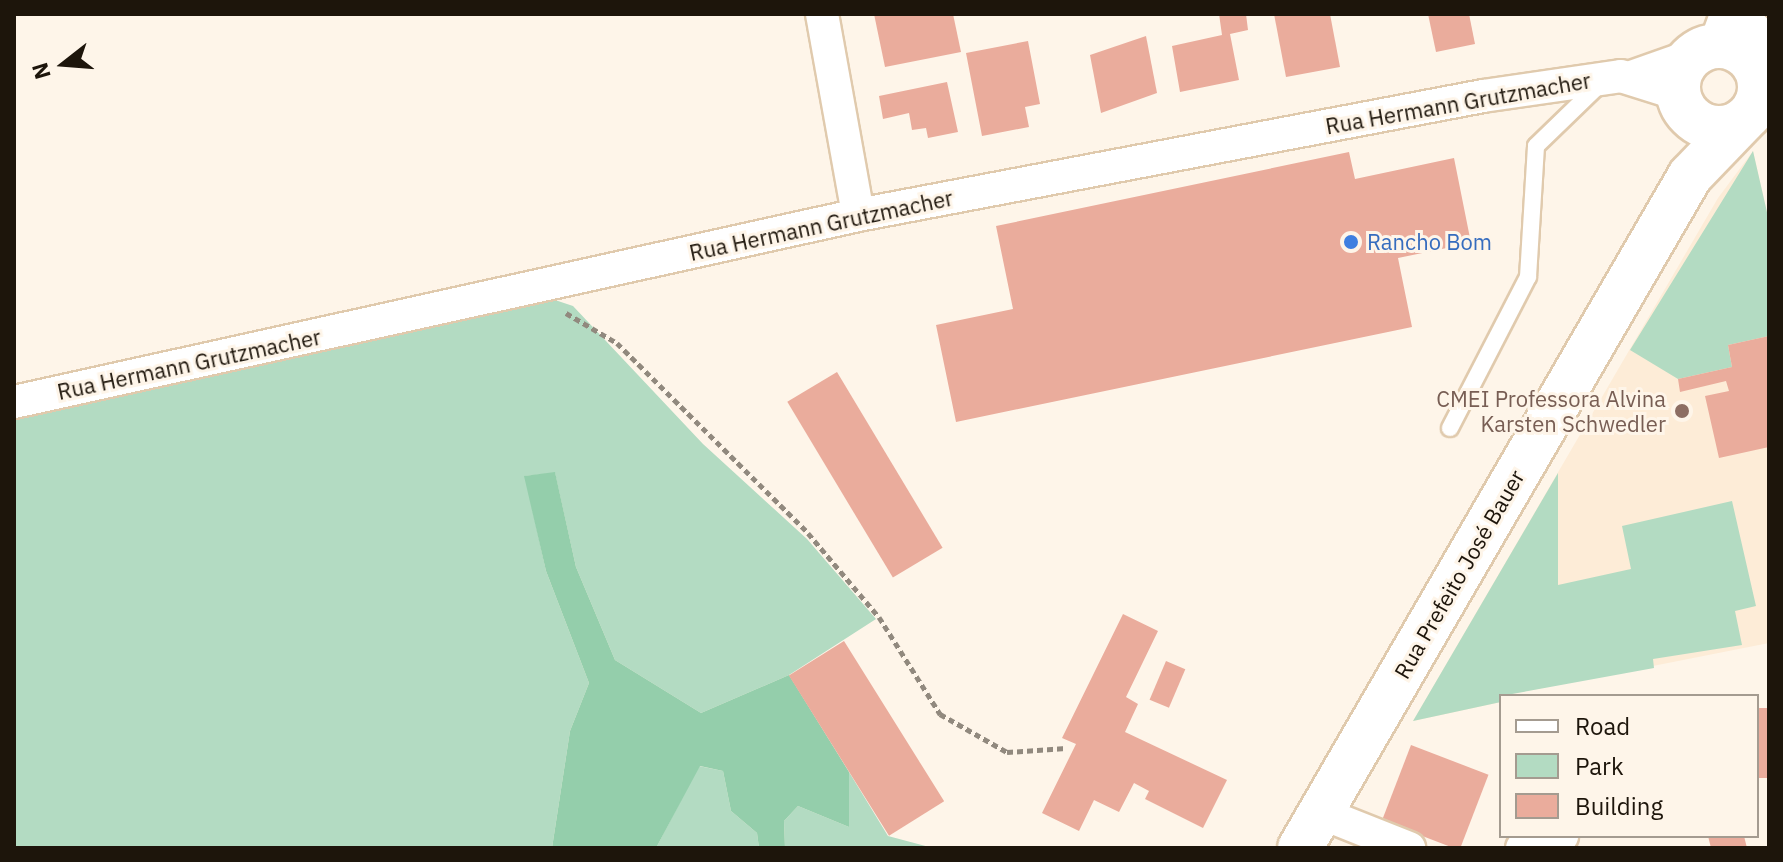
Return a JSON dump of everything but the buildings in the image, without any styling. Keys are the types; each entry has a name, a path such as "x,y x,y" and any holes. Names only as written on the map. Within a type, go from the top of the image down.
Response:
{"street":[{"path":"822,14 858,215"},
{"path":"1722,52 1758,73 1756,102 1703,125 1722,52"},
{"path":"1690,176 1722,52"},
{"name":"Rua Hermann Grutzmacher","path":"14,402 528,291 858,215 1621,76 1722,52"},
{"name":"Rua Prefeito José Bauer","path":"1310,830 1690,176 1756,102"},
{"path":"1310,830 1409,848"},
{"path":"1522,848 1555,838"}],"lane":[{"path":"1450,428 1528,277 1536,146 1621,76"}],"path":[{"path":"528,291 617,343 808,533 879,617 940,714 1007,752 1066,748"}],"shaded area":[{"name":"CMEI Professora Alvina Karsten Schwedler","path":"1753,151 1769,221 1769,643 1499,694 1499,702 1413,721 1718,198"}],"green space":[{"path":"1753,151 1769,221 1769,336 1728,345 1732,367 1678,379 1630,350"},
{"path":"528,291 573,306 703,444 807,539 876,619 789,675 701,713 615,660 576,567 555,473 525,476 546,571 589,683 570,731 552,848 14,848 14,419"},
{"path":"555,472 576,567 615,660 701,713 789,675 849,772 849,827 798,806 784,821 785,848 759,848 757,833 731,811 723,771 700,766 656,848 552,848 570,731 589,683 546,571 524,476"},
{"path":"1558,473 1558,585 1631,569 1622,526 1732,501 1756,606 1735,611 1742,645 1653,659 1654,668 1499,694 1499,702 1413,721"},
{"path":"699,766 723,771 731,811 757,833 759,848 656,848"},
{"path":"849,772 888,836 933,848 785,848 784,821 798,806 849,827"}],"place":[{"name":"Rancho Bom","path":"1351,242"},
{"name":"CMEI Professora Alvina Karsten Schwedler","path":"1682,411"}]}
